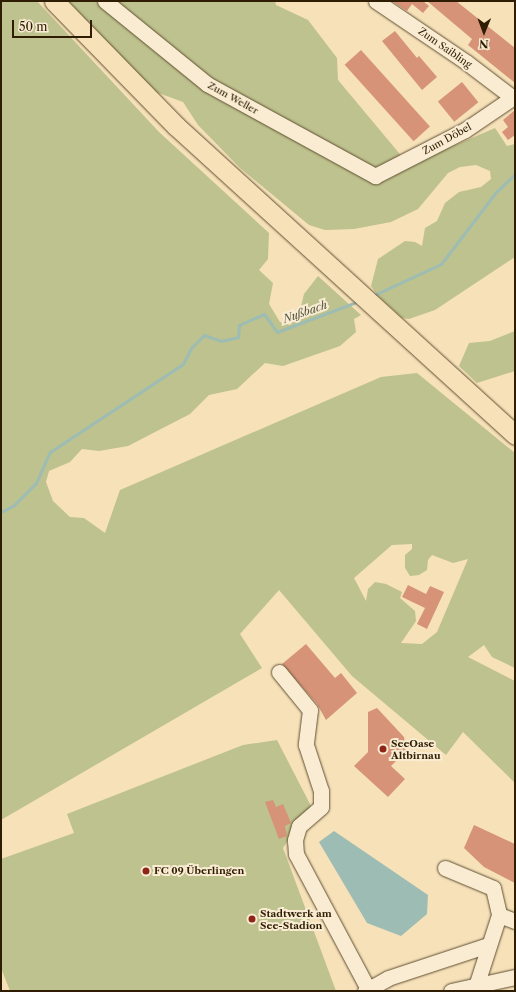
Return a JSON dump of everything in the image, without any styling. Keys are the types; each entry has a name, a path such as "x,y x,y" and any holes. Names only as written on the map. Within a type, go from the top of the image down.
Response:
{"main road":[{"path":"54,1 137,88 176,126 515,435"}],"street":[{"name":"Zum Weller","path":"105,1 207,84 375,176"},
{"name":"Zum Saibling","path":"376,1 466,62 514,97"},
{"name":"Zum Döbel","path":"375,176 465,130 514,97"},
{"path":"279,672 310,710 306,746 321,791 320,807 299,826 295,840 296,854 367,990 388,978 488,945"},
{"path":"445,868 493,888 499,915 488,945 476,986"},
{"path":"499,915 515,921"},
{"path":"451,991 515,977"}],"green space":[{"path":"1,1 37,1 159,132 269,233 268,259 259,270 273,283 269,304 280,322 290,325 299,315 304,294 318,276 361,315 354,319 356,332 340,346 283,366 265,363 237,389 209,395 190,414 128,446 99,451 82,449 70,462 49,471 46,482 53,501 70,517 84,518 105,533 120,490 381,377 417,373 515,453 515,668 492,657 484,645 468,657 515,681 515,783 463,732 446,755 352,676 279,590 240,634 262,668 1,820","holes":["412,544 412,549 405,555 405,568 410,576 419,575 427,570 428,560 432,555 453,563 468,559 437,632 422,644 401,643 416,621 415,611 400,598 402,592 386,584 375,582 368,589 366,601 354,578 392,545"]},
{"path":"68,1 275,1 276,5 308,20 337,58 338,80 409,165 495,128 507,146 515,144 515,257 435,310 409,319 402,318 378,296 371,286 378,259 405,241 415,242 422,246 425,228 437,221 445,203 459,192 481,187 491,179 490,171 476,165 460,167 448,173 418,209 391,222 354,229 325,230 309,225 240,168 198,125 183,102 153,91"},
{"path":"515,331 515,371 477,383 459,366 469,343 490,341"},
{"name":"FC 09 Überlingen","path":"277,740 311,806 283,848 336,991 10,991 1,968 1,859 74,833 67,814 243,745"}],"water":[{"path":"334,831 428,895 427,914 401,936 367,923 319,842"}],"building":[{"path":"392,1 423,1 429,6 423,13 412,4 407,11"},
{"path":"427,1 456,1 515,48 515,83 468,45 472,39"},
{"path":"395,31 417,58 419,56 437,77 422,90 382,41"},
{"path":"361,50 430,127 414,141 345,65"},
{"path":"462,82 478,102 454,122 438,102"},
{"path":"515,110 515,135 508,140 502,132 508,127 503,120"},
{"path":"408,585 426,594 430,586 444,592 427,629 417,624 425,608 402,597"},
{"path":"306,644 335,678 341,673 357,693 326,720 317,704 282,664"},
{"path":"377,708 404,737 406,751 391,766 405,779 388,797 354,766 368,752 368,712"},
{"path":"273,800 276,807 283,804 291,823 285,826 287,836 279,839 265,802"},
{"path":"474,825 515,844 515,883 484,867 464,848"}],"waterway":[{"name":"Nußbach","path":"372,296 441,264 496,192 515,174"},
{"name":"Nußbach","path":"1,512 14,505 36,483 50,452 183,364 191,348 204,335 221,341 238,337 239,325 264,314 277,332 359,301"}],"place":[{"name":"SeeOase Altbirnau","path":"383,749"},
{"name":"FC 09 Überlingen","path":"146,871"},
{"name":"Stadtwerk am See-Stadion","path":"252,919"}]}
